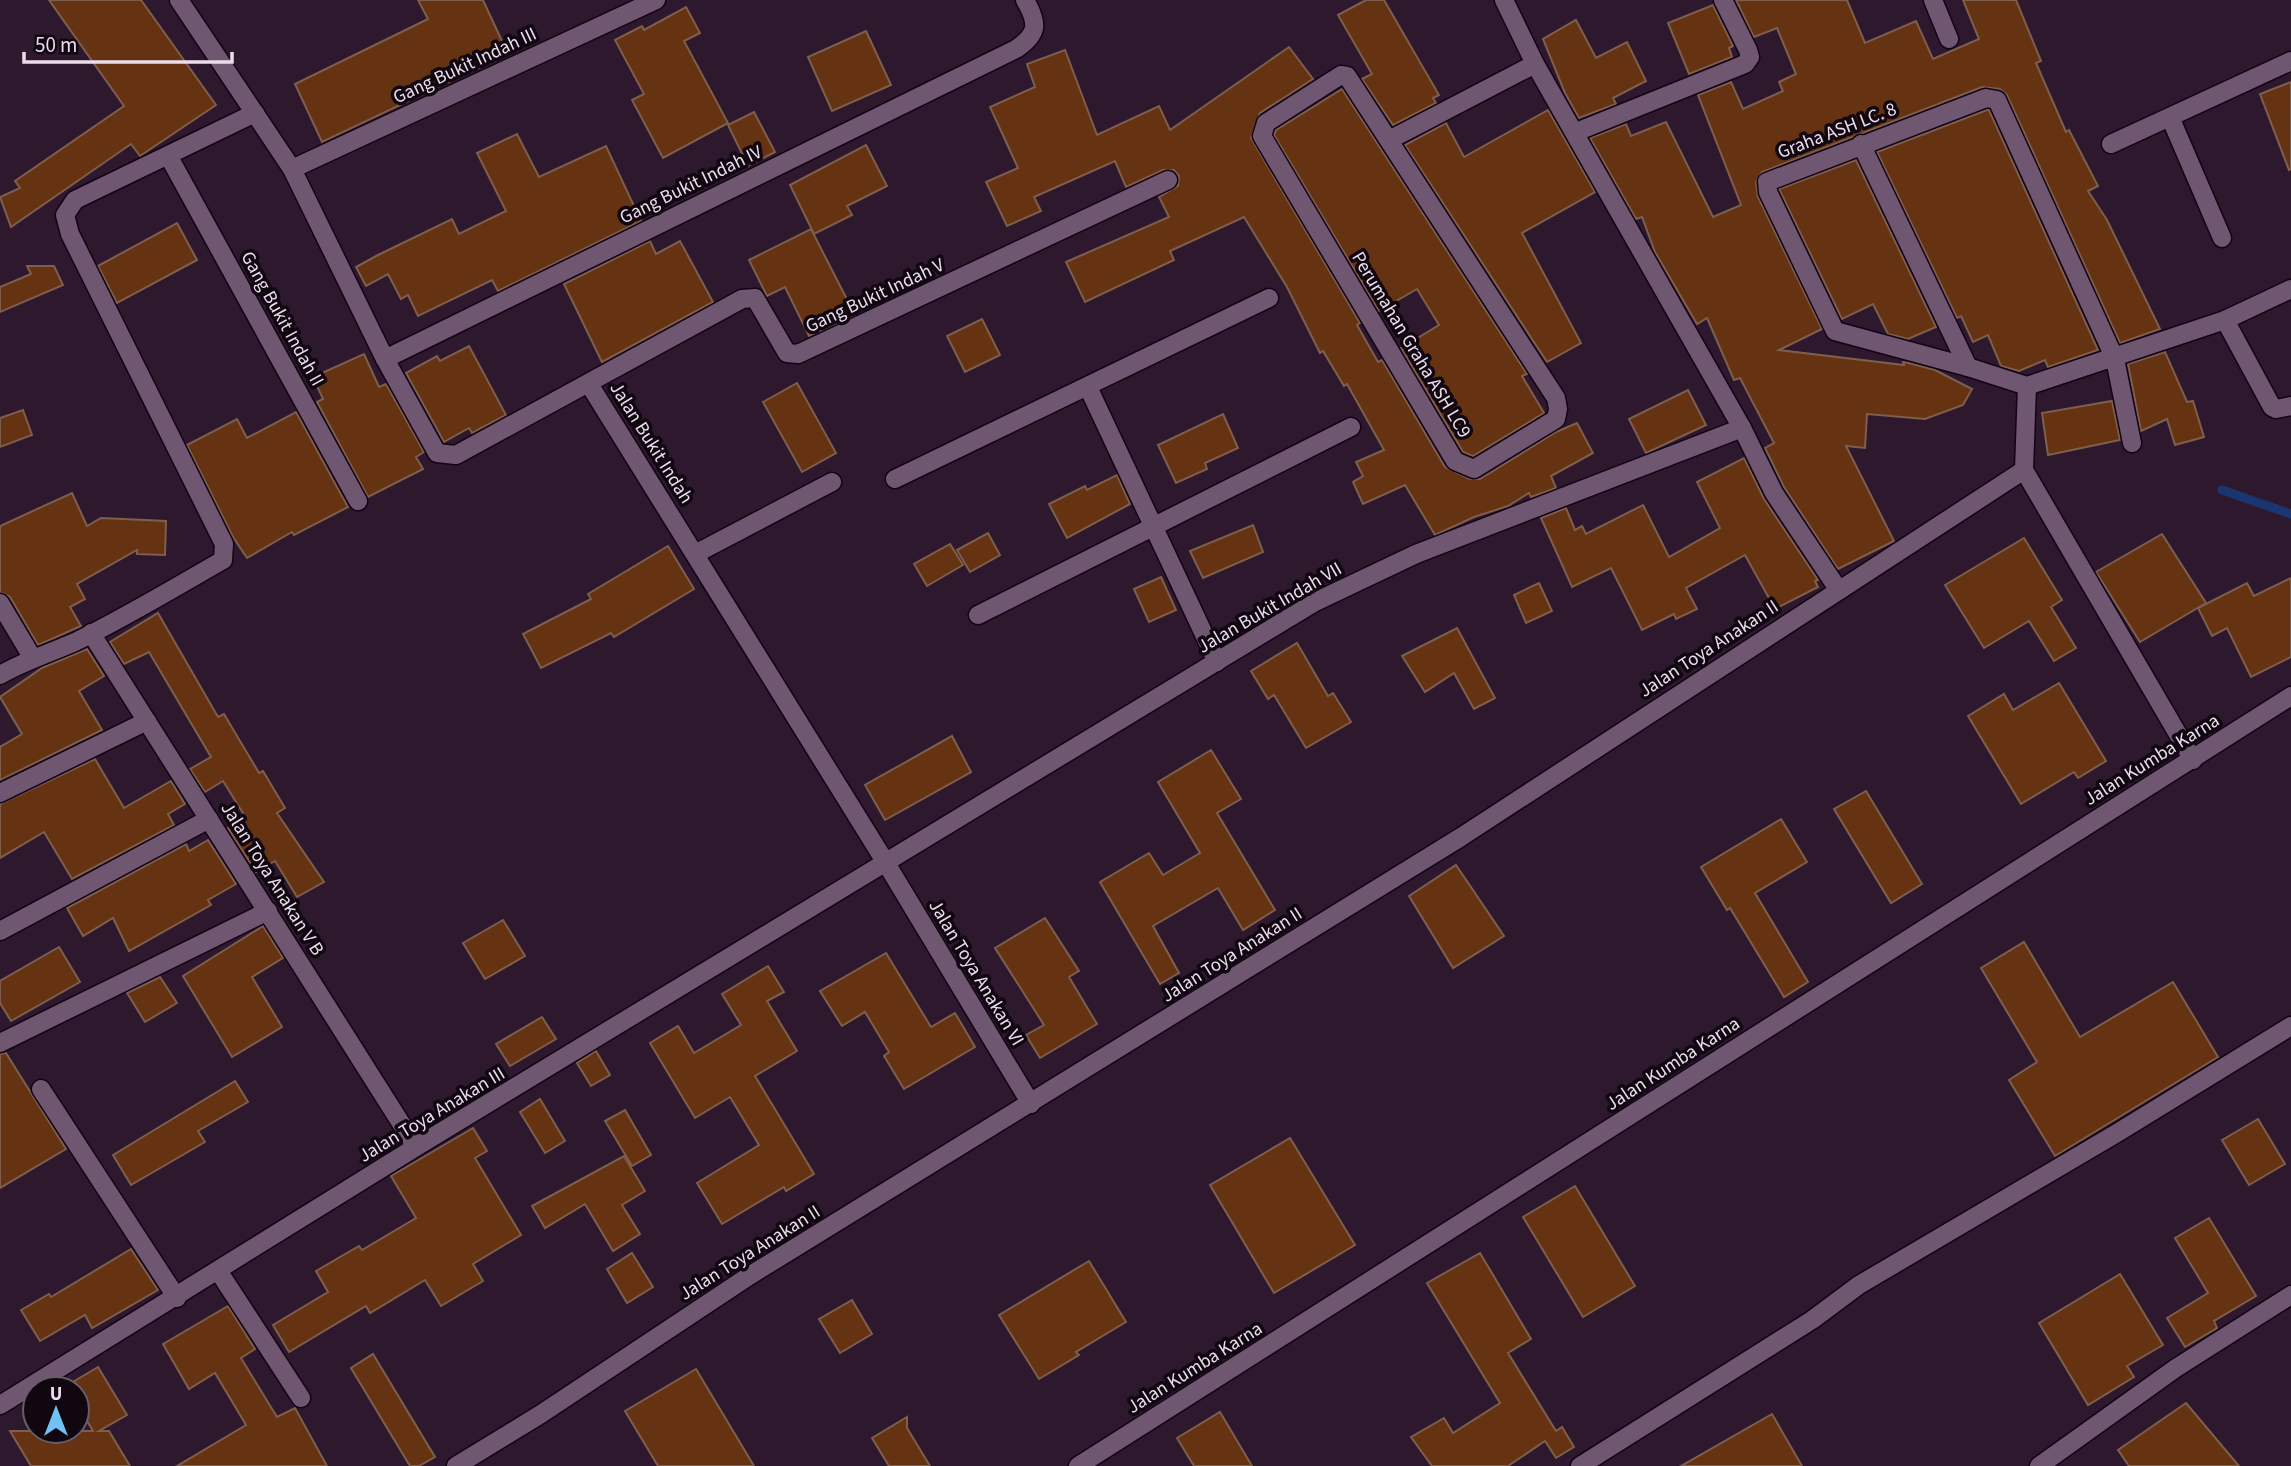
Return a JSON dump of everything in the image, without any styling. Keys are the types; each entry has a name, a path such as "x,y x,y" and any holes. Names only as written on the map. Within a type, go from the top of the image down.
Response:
{"street":[{"name":"Jalan Bukit Indah","path":"179,0 292,169 432,449 456,455 590,384 886,863"},
{"name":"Gang Bukit Indah III","path":"292,169 656,0"},
{"name":"Gang Bukit Indah IV","path":"385,359 1016,49 1033,36 1035,28 1025,0"},
{"path":"1504,0 1535,64 1742,428 1774,493 1838,589"},
{"path":"1576,132 1745,64 1750,57 1748,50 1723,0"},
{"path":"1933,0 1949,39"},
{"path":"2111,144 2291,61"},
{"path":"1391,139 1535,64"},
{"name":"Perumahan Graha ASH LC9","path":"1341,75 1347,76 1391,139 1556,398 1556,419 1474,469 1455,461 1262,136 1262,129 1299,101 1341,75"},
{"name":"Graha ASH LC. 8","path":"2027,386 1968,367 1840,334 1830,325 1768,192 1767,182 1986,98 1997,100 2115,359"},
{"path":"0,675 32,657 91,633 223,560 226,549 70,234 65,215 75,200 169,157 255,113"},
{"path":"2170,117 2222,238"},
{"path":"1861,144 1968,367"},
{"name":"Gang Bukit Indah II","path":"169,157 358,501"},
{"name":"Gang Bukit Indah V","path":"590,384 748,297 754,298 787,353 808,351 1168,180"},
{"path":"2193,760 2024,470 2027,386 2115,359 2225,320 2291,289"},
{"path":"895,479 1269,298"},
{"path":"2225,320 2272,407 2276,409 2291,406"},
{"path":"2115,359 2132,443"},
{"path":"1088,387 1217,662"},
{"path":"978,615 1351,428"},
{"name":"Jalan Bukit Indah VII","path":"886,863 1315,602 1416,554 1742,428"},
{"name":"Jalan Toya Anakan II","path":"456,1466 541,1414 748,1276 1461,837 2024,470"},
{"path":"695,554 832,482"},
{"path":"0,603 32,657"},
{"name":"Jalan Toya Anakan V B","path":"91,633 416,1147"},
{"name":"Jalan Kumba Karna","path":"1078,1466 2291,696"},
{"path":"0,793 147,721"},
{"path":"0,931 209,819"},
{"name":"Jalan Toya Anakan VI","path":"886,863 1031,1104"},
{"name":"Jalan Toya Anakan III","path":"0,1405 219,1272 416,1147 886,863"},
{"path":"0,1043 268,911"},
{"path":"1580,1466 1812,1320 1859,1284 2117,1133 2291,1026"},
{"path":"41,1089 177,1298"},
{"path":"219,1272 300,1398"},
{"path":"2039,1466 2176,1368 2291,1295"}],"building":[{"path":"49,0 141,0 216,105 140,156 131,144 11,227 0,197 20,188 15,181 124,106"},
{"path":"418,0 483,0 508,54 322,142 295,84 428,19"},
{"path":"1366,0 1384,0 1439,95 1433,98 1436,103 1393,125 1362,79 1372,74 1338,15"},
{"path":"1736,0 1847,0 1865,43 1916,21 1933,59 1979,39 1963,0 2016,0 2041,61 2036,63 2066,132 2069,130 2098,186 2088,191 2107,220 2160,329 2120,343 2007,95 2000,89 1982,87 1762,172 1756,182 1758,197 1822,329 1779,350 1904,365 1903,362 1909,363 1935,370 1972,389 1963,405 1925,419 1867,414 1865,448 1846,446 1894,541 1838,569 1784,487 1765,448 1774,443 1740,378 1734,380 1707,318 1697,324 1655,252 1642,217 1636,219 1590,138 1626,124 1631,136 1666,122 1713,217 1741,205 1698,95 1731,82 1743,109 1783,91 1779,82 1796,74 1777,28 1754,37"},
{"path":"1713,5 1733,46 1729,48 1732,57 1689,74 1668,23"},
{"path":"686,7 700,33 684,41 728,123 663,158 632,100 644,94 615,40 642,26 644,30"},
{"path":"1576,20 1596,58 1627,42 1646,81 1613,98 1616,104 1579,118 1565,93 1543,39"},
{"path":"866,31 891,85 832,111 808,57"},
{"path":"1289,47 1313,79 1260,113 1251,138 1360,323 1357,325 1378,362 1382,360 1445,467 1470,479 1480,479 1556,432 1577,423 1593,453 1551,476 1556,488 1531,497 1529,493 1508,506 1474,517 1435,535 1405,485 1363,504 1353,482 1363,476 1356,462 1384,450 1347,384 1344,386 1323,351 1320,353 1287,287 1244,217 1170,251 1174,260 1085,302 1066,262 1169,217 1159,197 1178,186 1179,176 1174,170 1163,170 1126,187 1115,161 1034,197 1041,211 1007,226 986,182 1018,168 990,107 1035,87 1027,64 1065,50 1097,135 1159,106 1170,130"},
{"path":"2291,82 2291,169 2289,170 2260,94"},
{"path":"1342,89 1527,374 1522,376 1544,413 1473,456 1463,452 1401,348 1439,325 1417,289 1379,311 1274,135 1276,130"},
{"path":"1548,110 1595,192 1522,233 1581,343 1547,362 1405,145 1446,123 1464,157"},
{"path":"1987,110 2098,350 2048,367 2045,360 2019,371 2001,366 1988,335 1973,342 1961,316 1957,318 1877,152"},
{"path":"754,112 775,152 748,166 728,125"},
{"path":"517,134 539,177 606,146 641,221 498,291 492,280 418,316 408,295 401,299 388,274 366,286 356,267 378,255 452,219 459,234 506,211 477,153"},
{"path":"866,145 887,186 847,206 852,215 814,234 790,185"},
{"path":"1856,160 1936,327 1908,339 1888,334 1873,304 1842,319 1779,189"},
{"path":"177,223 197,260 117,303 98,266"},
{"path":"811,229 855,315 809,336 785,287 767,296 749,260"},
{"path":"650,241 656,254 680,241 713,302 602,362 564,284"},
{"path":"27,266 54,266 63,285 0,312 0,287 31,274"},
{"path":"982,319 1000,355 965,372 947,336"},
{"path":"469,346 506,415 472,433 469,428 444,442 406,373 437,356 440,361"},
{"path":"2165,352 2187,402 2193,401 2204,437 2175,445 2167,419 2141,431 2128,364"},
{"path":"364,354 379,387 386,384 424,452 416,457 423,469 368,497 317,402 323,399 313,377"},
{"path":"797,383 836,453 802,472 763,402"},
{"path":"1688,390 1706,425 1646,453 1629,419"},
{"path":"2112,401 2120,440 2048,455 2042,413"},
{"path":"23,410 32,435 0,447 0,418"},
{"path":"296,412 348,507 294,535 292,532 247,558 233,537 187,445 237,419 247,438"},
{"path":"1223,414 1238,448 1205,463 1207,469 1176,483 1158,445"},
{"path":"1744,458 1764,499 1818,580 1815,581 1818,587 1775,609 1745,555 1686,588 1697,609 1676,619 1674,614 1642,630 1611,568 1572,587 1541,518 1566,508 1575,530 1582,526 1586,534 1643,505 1669,557 1720,528 1697,482"},
{"path":"1117,475 1130,504 1067,538 1049,504 1085,486 1087,490"},
{"path":"72,493 87,526 101,518 166,521 165,555 137,554 137,550 77,584 85,599 70,607 81,626 38,645 10,597 0,592 0,526"},
{"path":"1253,525 1263,552 1203,578 1190,551"},
{"path":"988,533 1000,555 970,572 957,550"},
{"path":"2162,534 2206,603 2140,642 2096,572"},
{"path":"2024,538 2062,600 2051,607 2076,648 2054,661 2029,621 1984,648 1945,585"},
{"path":"950,544 963,565 927,586 914,564"},
{"path":"668,546 694,589 614,637 611,633 541,668 523,634 591,599 588,594"},
{"path":"1161,577 1176,610 1149,622 1134,589"},
{"path":"2291,578 2291,657 2251,677 2227,628 2212,636 2198,608 2247,583 2254,596"},
{"path":"1539,583 1552,611 1526,623 1514,595"},
{"path":"158,613 218,717 224,714 259,773 263,771 285,808 277,813 324,882 297,897 275,861 256,872 228,828 246,818 223,781 205,792 190,769 211,757 149,652 124,664 110,642"},
{"path":"1457,628 1495,698 1474,709 1454,673 1425,692 1402,656"},
{"path":"1297,643 1328,696 1333,693 1351,722 1306,748 1274,695 1268,699 1251,671"},
{"path":"87,649 104,676 79,691 102,730 0,780 0,747 22,734 0,697 42,668"},
{"path":"2059,683 2106,761 2078,778 2074,772 2021,804 1968,716 2004,694 2013,710"},
{"path":"952,736 971,772 885,820 865,785"},
{"path":"1211,750 1241,799 1217,813 1275,910 1243,930 1218,888 1153,926 1179,973 1160,984 1100,882 1149,853 1163,875 1200,853 1158,782"},
{"path":"95,759 124,808 171,781 185,804 168,814 174,825 72,879 44,832 0,858 0,804"},
{"path":"1866,791 1922,884 1891,903 1834,809"},
{"path":"1781,819 1807,862 1755,893 1808,982 1784,997 1730,908 1727,910 1701,867"},
{"path":"208,840 236,884 208,900 211,905 129,951 113,918 83,936 67,908 186,844 189,851"},
{"path":"1456,865 1504,936 1453,968 1409,896"},
{"path":"1045,918 1079,971 1069,977 1097,1024 1040,1058 1026,1035 1044,1025 995,948"},
{"path":"503,920 525,956 485,979 463,943"},
{"path":"263,926 283,958 252,977 282,1027 232,1057 183,976"},
{"path":"2024,942 2080,1037 2173,982 2218,1057 2055,1156 2009,1080 2037,1062 1981,968"},
{"path":"59,947 80,982 11,1021 0,1003 0,981"},
{"path":"886,953 931,1027 955,1013 975,1047 904,1089 884,1056 889,1052 865,1012 842,1026 820,991"},
{"path":"768,966 784,992 767,1001 797,1051 755,1076 814,1174 786,1191 784,1187 722,1224 697,1183 759,1145 730,1097 695,1118 650,1043 678,1026 694,1053 741,1025 722,994"},
{"path":"160,977 177,1003 145,1022 127,993"},
{"path":"542,1017 556,1039 510,1066 496,1044"},
{"path":"596,1051 610,1075 591,1086 577,1063"},
{"path":"6,1053 66,1149 0,1188 0,1054"},
{"path":"235,1081 248,1102 198,1131 205,1142 131,1185 113,1155"},
{"path":"540,1099 565,1141 545,1153 520,1112"},
{"path":"625,1110 651,1155 632,1166 605,1121"},
{"path":"2258,1119 2285,1164 2249,1185 2222,1140"},
{"path":"473,1128 487,1151 475,1158 521,1235 473,1264 483,1281 441,1306 425,1280 370,1313 366,1306 289,1352 273,1325 328,1292 316,1271 359,1246 362,1250 416,1218 391,1176"},
{"path":"1290,1138 1355,1245 1274,1293 1210,1185"},
{"path":"624,1156 645,1191 622,1205 640,1234 613,1251 585,1204 545,1228 532,1206"},
{"path":"1575,1186 1635,1286 1583,1317 1523,1217"},
{"path":"2209,1218 2256,1296 2214,1321 2217,1328 2185,1347 2167,1318 2208,1293 2175,1238"},
{"path":"131,1249 158,1290 92,1328 85,1315 40,1341 21,1310 49,1294 51,1297"},
{"path":"632,1253 653,1287 627,1303 607,1269"},
{"path":"1480,1253 1531,1339 1508,1353 1556,1431 1562,1427 1574,1447 1556,1458 1545,1441 1508,1466 1432,1466 1411,1437 1444,1418 1453,1433 1500,1403 1427,1283"},
{"path":"1089,1261 1126,1322 1076,1352 1079,1355 1039,1379 999,1315"},
{"path":"2120,1274 2163,1345 2127,1366 2134,1377 2088,1405 2039,1323"},
{"path":"852,1300 872,1334 840,1353 819,1319"},
{"path":"228,1306 255,1349 241,1358 277,1417 295,1408 327,1466 177,1466 246,1425 215,1373 189,1389 163,1344"},
{"path":"373,1354 435,1457 419,1466 410,1466 351,1368"},
{"path":"98,1367 127,1415 99,1431 109,1431 130,1466 31,1466 10,1431 21,1431 21,1445 91,1445 91,1375 85,1375"},
{"path":"696,1369 754,1466 658,1466 625,1411"},
{"path":"2186,1403 2239,1466 2129,1466 2118,1450"},
{"path":"1220,1412 1252,1466 1194,1466 1177,1438"},
{"path":"1772,1414 1802,1466 1681,1466"},
{"path":"907,1417 907,1428 930,1466 889,1466 872,1438"}],"waterway":[{"path":"2222,490 2291,514"}]}
